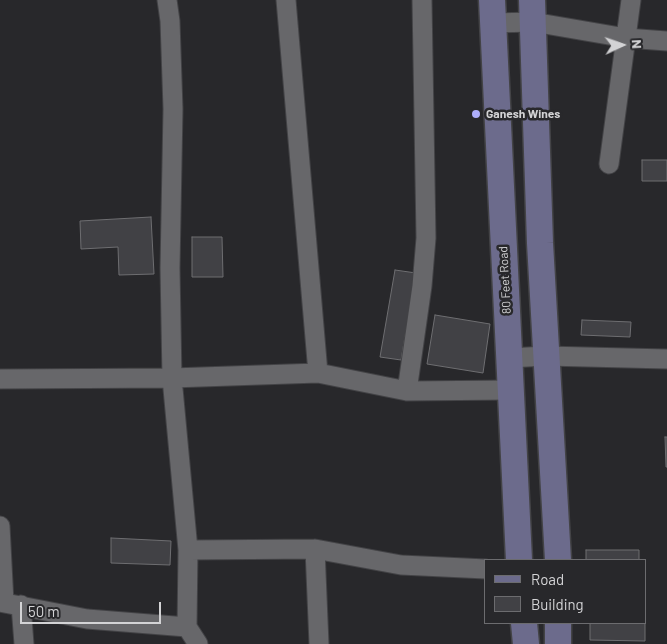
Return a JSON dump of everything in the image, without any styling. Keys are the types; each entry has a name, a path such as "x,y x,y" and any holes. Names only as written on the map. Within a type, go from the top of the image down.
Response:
{"street":[{"path":"167,0 170,21 173,109 170,268 172,378 188,550 188,626 198,644"},
{"path":"286,0 318,373"},
{"path":"408,391 422,286 426,238 422,0"},
{"path":"609,164 631,0"},
{"path":"533,11 540,242 558,559"},
{"path":"492,12 533,11 626,38 667,41"},
{"name":"80 Feet Road","path":"492,12 519,559"},
{"path":"509,358 546,356 667,359"},
{"path":"0,379 172,378 318,373 408,391 510,390"},
{"path":"0,526 9,603 24,644"},
{"path":"188,550 316,549 401,565 484,569"},
{"path":"316,549 320,644"},
{"path":"9,603 87,619 188,626"},
{"path":"524,624 526,644"},
{"path":"558,624 558,644"}],"building":[{"path":"642,160 667,160 667,181 642,181"},
{"path":"151,217 154,274 119,275 118,247 81,249 80,221"},
{"path":"192,237 222,237 223,277 192,277"},
{"path":"395,270 416,273 401,360 380,357"},
{"path":"435,315 490,324 483,373 427,364"},
{"path":"582,320 631,322 630,337 581,335"},
{"path":"665,437 667,437 667,467 666,467"},
{"path":"111,538 171,541 170,565 111,563"},
{"path":"586,550 639,550 639,559 586,559"},
{"path":"590,624 645,624 645,641 590,640"}],"place":[{"name":"Ganesh Wines","path":"476,114"}]}
